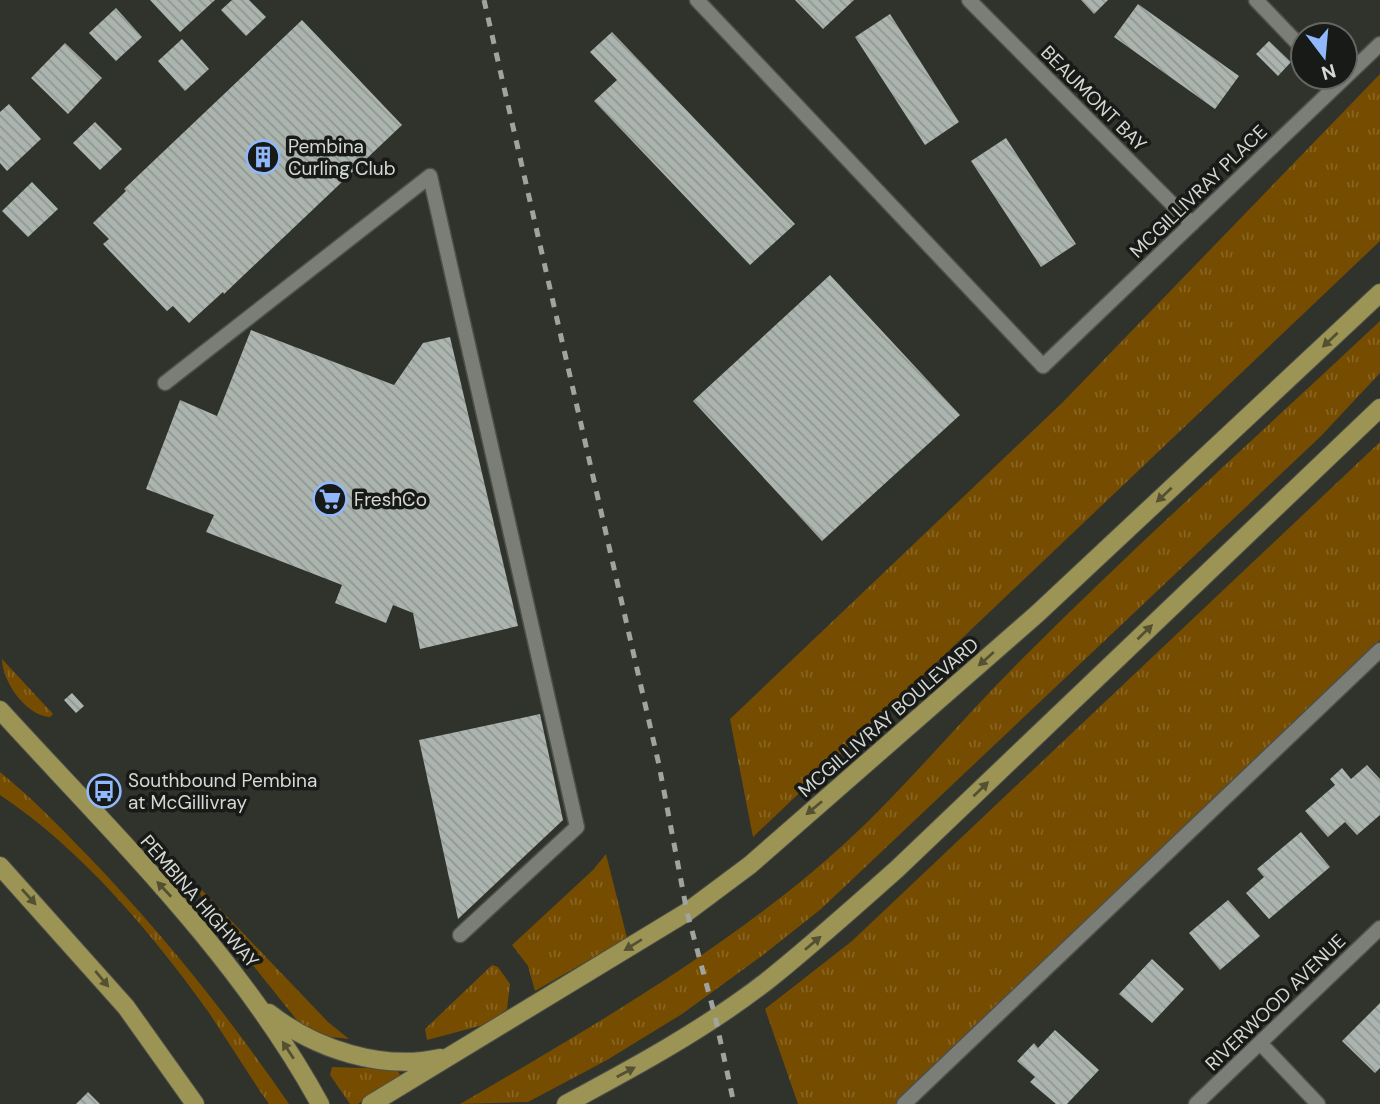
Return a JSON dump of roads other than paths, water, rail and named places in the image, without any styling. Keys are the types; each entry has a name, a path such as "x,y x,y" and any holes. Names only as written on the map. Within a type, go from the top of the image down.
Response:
{"main road":[{"name":"MCGILLIVRAY BOULEVARD","path":"371,1104 687,912 750,864 1037,614 1380,293"},
{"path":"566,1104 645,1061 715,1016 765,982 835,924 897,869 1380,408"},
{"name":"PEMBINA HIGHWAY","path":"0,710 195,923 254,998 320,1104"},
{"path":"0,866 126,1007 195,1104"},
{"path":"254,998 288,1026 351,1053 397,1062 429,1060 453,1054"}],"street":[{"name":"MCGILLIVRAY PLACE","path":"697,0 1043,366 1192,224 1323,91"},
{"name":"BEAUMONT BAY","path":"970,0 1192,224"},
{"path":"1256,0 1289,34"},
{"name":"MCGILLIVRAY PLACE","path":"1359,61 1380,44"},
{"path":"165,383 430,176 577,827 460,935"},
{"path":"904,1104 1380,650"},
{"name":"RIVERWOOD AVENUE","path":"1196,1104 1380,928"},
{"path":"1260,1043 1318,1104"}],"railway":[{"path":"484,0 659,765 687,912 715,1016 734,1104"}],"place":[{"name":"Pembina Curling Club","path":"263,157"},
{"name":"FreshCo","path":"330,499"},
{"name":"Southbound Pembina at McGillivray","path":"104,791"}]}
